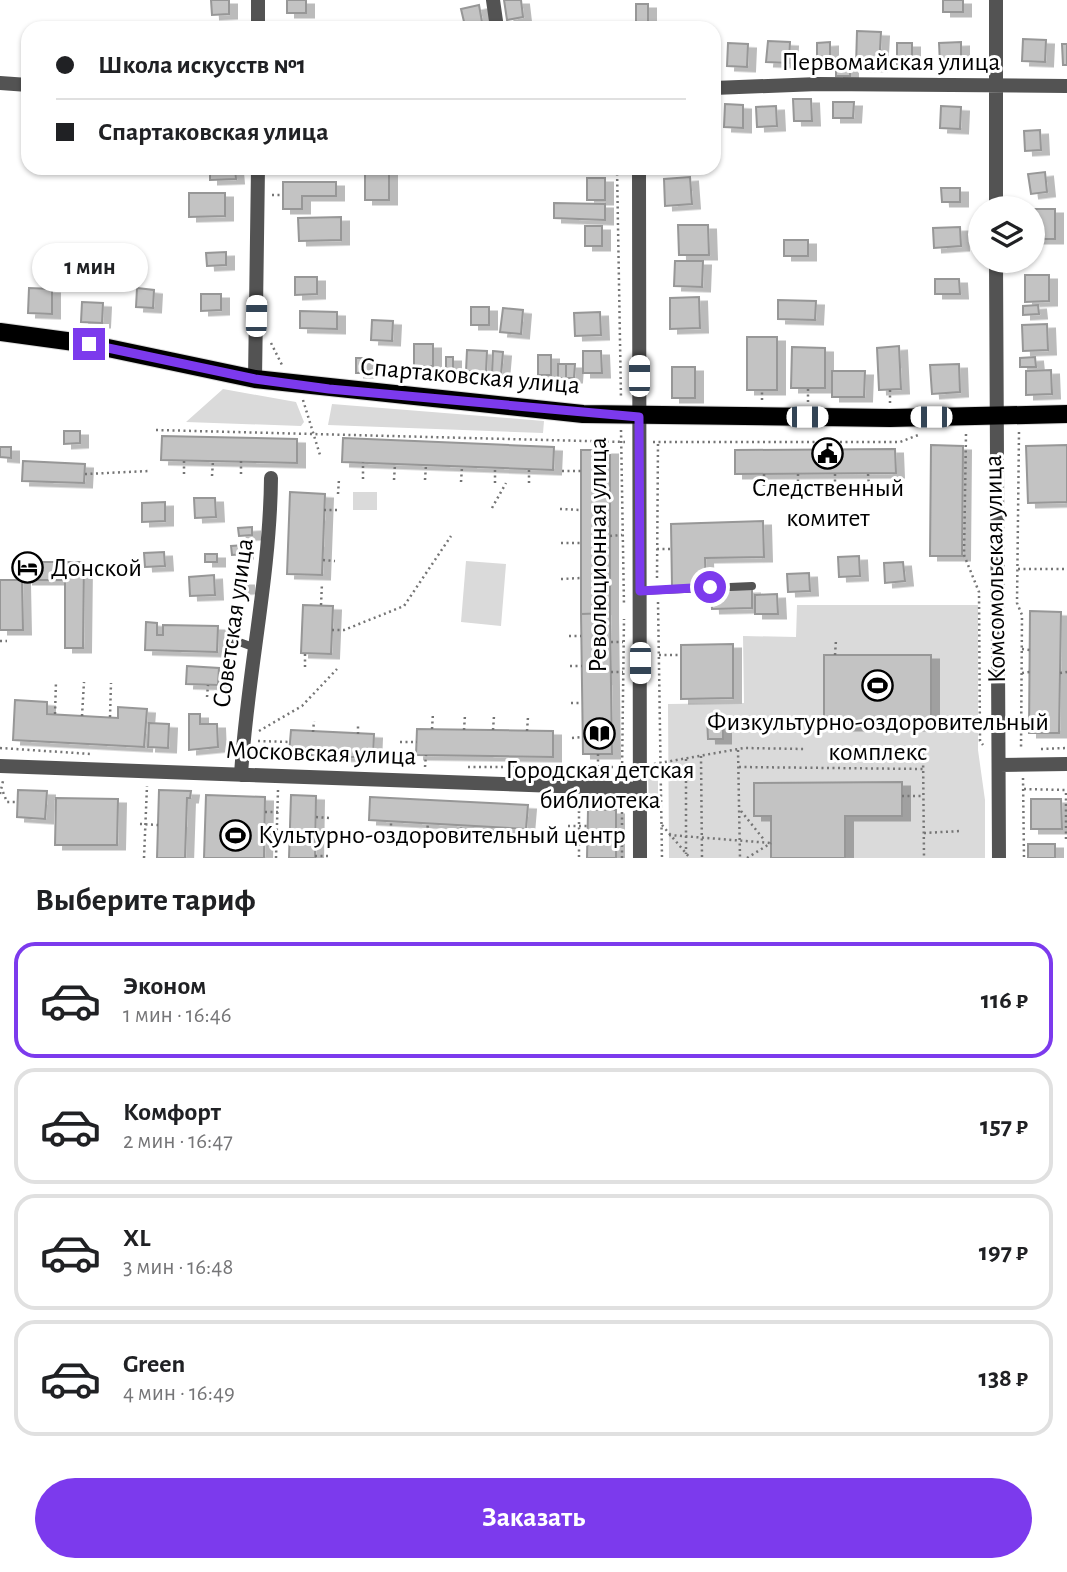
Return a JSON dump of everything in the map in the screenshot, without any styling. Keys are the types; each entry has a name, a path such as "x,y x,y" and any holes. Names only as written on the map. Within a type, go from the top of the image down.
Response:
{"main road":[{"name":"Спартаковская улица","path":"0,332 89,344 255,379 297,385 630,416 997,425 1067,414"}],"street":[{"path":"258,0 258,21"},
{"path":"494,0 496,21"},
{"path":"996,0 996,196"},
{"path":"0,83 21,84"},
{"name":"Первомайская улица","path":"721,88 817,84 995,88 1067,86"},
{"path":"255,379 258,175"},
{"name":"Революционная улица","path":"639,175 630,416 639,442 640,858"},
{"name":"Комсомольская улица","path":"996,273 999,858"},
{"name":"Советская улица","path":"241,775 253,647 271,537 271,478"},
{"path":"999,765 1021,757 1067,764"},
{"name":"Московская улица","path":"2,772 279,776 640,789"}],"lane":[{"path":"640,591 752,586"},
{"path":"232,639 253,647"}],"path":[{"name":"Революционная улица","path":"617,175 630,416 621,442 624,642 622,858"},
{"path":"272,195 283,195"},
{"path":"271,341 280,362 297,385 320,455"},
{"path":"808,388 808,398"},
{"path":"958,433 966,434 997,425"},
{"name":"Комсомольская улица","path":"997,425 1019,427 1017,569 1022,649 1024,858"},
{"path":"156,430 621,442 900,442 920,434 932,434"},
{"name":"Комсомольская улица","path":"966,434 964,555 979,592 980,741 989,750"},
{"path":"828,449 829,441"},
{"path":"658,442 657,591 662,858"},
{"path":"184,460 184,475"},
{"path":"212,476 213,461"},
{"path":"241,461 241,477"},
{"path":"363,462 363,479"},
{"path":"394,480 395,464"},
{"path":"425,480 426,465"},
{"path":"461,482 462,467"},
{"path":"495,468 495,483"},
{"path":"529,469 529,483"},
{"path":"85,474 149,471"},
{"path":"562,471 581,471"},
{"path":"764,474 764,486"},
{"path":"798,474 798,486"},
{"path":"835,474 835,486"},
{"path":"868,474 869,486"},
{"path":"338,494 339,480"},
{"path":"492,508 506,483"},
{"path":"560,509 581,510"},
{"path":"324,510 337,510"},
{"path":"332,630 344,630 404,606 452,536"},
{"path":"561,543 581,543"},
{"path":"657,549 671,549"},
{"path":"323,560 335,561"},
{"path":"1017,569 1067,569"},
{"path":"561,579 581,578"},
{"path":"321,606 322,583"},
{"path":"569,636 581,636"},
{"path":"835,640 835,655"},
{"path":"0,641 7,641"},
{"path":"611,642 624,642"},
{"path":"1022,649 1030,650"},
{"path":"304,667 305,653"},
{"path":"659,655 681,655"},
{"path":"570,666 582,666"},
{"path":"244,740 302,706 337,670"},
{"path":"611,672 623,672"},
{"path":"1021,673 1030,672"},
{"path":"1060,673 1067,672"},
{"path":"55,714 56,681"},
{"path":"82,716 84,682"},
{"path":"110,717 111,683"},
{"path":"206,697 208,685"},
{"path":"571,703 582,703"},
{"path":"432,729 433,713"},
{"path":"464,730 465,715"},
{"path":"493,730 494,716"},
{"path":"527,731 528,717"},
{"path":"932,717 942,717"},
{"path":"313,732 314,721"},
{"path":"358,723 358,733"},
{"path":"572,738 583,737"},
{"path":"244,740 290,743"},
{"path":"400,742 417,742"},
{"path":"0,748 97,754"},
{"path":"1021,757 1067,748"},
{"path":"464,767 622,767 738,750 805,749"},
{"path":"923,749 924,858"},
{"path":"738,750 740,858"},
{"path":"598,754 598,768"},
{"path":"701,756 702,858"},
{"path":"686,759 686,854"},
{"name":"Московская улица","path":"425,766 438,766"},
{"path":"739,768 923,769"},
{"path":"2,772 1,793 7,802 18,802"},
{"path":"276,858 279,776"},
{"path":"144,858 147,783"},
{"path":"1024,789 1067,790 1066,839"},
{"path":"902,796 923,796"},
{"path":"579,800 579,858"},
{"path":"739,808 757,834 771,843"},
{"path":"265,811 278,812"},
{"path":"316,817 329,818"},
{"path":"616,817 622,817"},
{"path":"391,821 391,831"},
{"path":"427,833 428,823"},
{"path":"140,824 158,825"},
{"path":"461,825 461,835"},
{"path":"662,825 690,858"},
{"path":"568,826 588,826"},
{"path":"496,837 497,827"},
{"path":"923,833 961,831"},
{"path":"616,833 622,832"},
{"path":"669,835 771,843"},
{"path":"747,858 771,843"},
{"path":"315,856 328,856"}],"shaded area":[{"path":"223,389 296,402 304,422 301,426 186,422"},
{"path":"332,404 544,421 543,433 328,425"},
{"path":"353,492 377,492 377,510 353,510"},
{"path":"466,561 506,564 501,626 461,622"},
{"path":"797,605 978,605 978,750 985,800 985,858 669,858 668,704 744,703 743,636 796,637"},
{"path":"648,775 658,775 658,807 649,808"}],"building":[{"path":"211,0 229,0 229,14 212,15"},
{"path":"287,0 306,0 306,13 287,13"},
{"path":"504,0 521,0 523,17 507,20"},
{"path":"943,0 963,0 963,12 943,12"},
{"path":"636,4 648,4 648,21 636,21"},
{"path":"479,5 482,21 464,21 461,9"},
{"path":"857,31 881,32 879,67 856,66"},
{"path":"1023,39 1046,40 1045,62 1022,61"},
{"path":"768,41 790,42 789,63 766,62"},
{"path":"830,42 830,56 817,57 817,43"},
{"path":"961,42 961,63 940,64 939,43"},
{"path":"728,43 748,44 747,67 727,66"},
{"path":"897,43 912,43 912,66 897,66"},
{"path":"1062,44 1067,44 1067,65 1063,65"},
{"path":"836,66 850,66 850,76 836,76"},
{"path":"793,99 811,99 812,121 794,121"},
{"path":"833,102 854,102 853,118 833,118"},
{"path":"725,104 743,105 743,128 724,127"},
{"path":"776,106 777,126 757,127 756,107"},
{"path":"941,106 961,107 960,129 940,128"},
{"path":"1040,130 1041,150 1025,151 1024,131"},
{"path":"1045,172 1047,192 1031,194 1028,174"},
{"path":"210,175 236,175 236,179 210,180"},
{"path":"365,175 389,175 389,200 365,200"},
{"path":"690,177 692,204 665,206 664,179"},
{"path":"587,178 605,178 605,200 587,200"},
{"path":"283,182 336,182 336,196 302,196 302,209 283,209"},
{"path":"941,188 960,188 960,202 942,202"},
{"path":"189,193 225,193 225,216 189,217"},
{"path":"554,203 605,204 605,220 554,218"},
{"path":"1045,209 1055,209 1055,239 1045,239"},
{"path":"341,217 341,240 299,241 298,218"},
{"path":"678,225 708,225 709,255 679,255"},
{"path":"585,226 602,226 602,246 585,246"},
{"path":"960,227 961,246 934,248 933,228"},
{"path":"784,240 808,240 808,256 784,256"},
{"path":"226,252 226,265 207,266 206,253"},
{"path":"675,261 703,261 702,287 674,286"},
{"path":"1025,275 1049,275 1049,301 1025,302"},
{"path":"295,277 317,277 317,294 295,295"},
{"path":"935,279 959,279 960,294 935,294"},
{"path":"29,288 52,289 52,314 28,313"},
{"path":"137,288 154,290 153,308 136,307"},
{"path":"201,294 221,294 221,310 201,311"},
{"path":"699,297 700,328 670,329 670,298"},
{"path":"778,300 816,301 815,320 778,319"},
{"path":"82,302 103,303 102,323 81,322"},
{"path":"1038,305 1039,314 1023,315 1023,306"},
{"path":"471,307 489,307 489,325 471,325"},
{"path":"503,308 523,310 521,334 500,332"},
{"path":"300,311 337,312 337,329 300,328"},
{"path":"600,312 601,335 575,336 574,313"},
{"path":"372,320 393,321 392,341 371,340"},
{"path":"1047,324 1048,350 1023,351 1022,325"},
{"path":"747,337 777,337 777,390 747,390"},
{"path":"414,344 433,344 433,366 414,366"},
{"path":"899,346 901,389 879,390 877,348"},
{"path":"792,347 825,348 825,388 791,388"},
{"path":"467,350 487,351 486,372 466,371"},
{"path":"493,351 503,352 501,375 492,374"},
{"path":"583,351 601,351 602,373 583,373"},
{"path":"538,355 551,355 551,375 538,375"},
{"path":"446,357 453,357 453,370 446,370"},
{"path":"1035,357 1036,367 1020,367 1020,358"},
{"path":"356,358 366,358 365,373 356,373"},
{"path":"558,364 566,364 566,378 558,378"},
{"path":"566,364 575,364 574,378 566,378"},
{"path":"959,364 960,392 932,394 930,365"},
{"path":"672,367 695,367 695,398 672,398"},
{"path":"1051,370 1052,394 1026,395 1026,371"},
{"path":"832,371 865,371 864,397 832,397"},
{"path":"64,431 80,431 80,443 64,444"},
{"path":"162,436 297,439 297,463 161,460"},
{"path":"343,438 554,447 553,470 342,462"},
{"path":"931,445 963,446 962,556 930,556"},
{"path":"1067,445 1067,502 1028,503 1026,446"},
{"path":"0,447 11,447 11,458 0,457"},
{"path":"895,449 896,473 735,474 735,450"},
{"path":"581,450 610,450 610,613 581,614"},
{"path":"23,461 85,464 84,483 22,481"},
{"path":"290,492 325,494 322,575 287,574"},
{"path":"194,498 215,498 216,517 195,518"},
{"path":"165,502 165,521 142,522 142,503"},
{"path":"763,521 764,557 705,558 706,585 672,586 671,524"},
{"path":"252,527 252,535 239,536 238,528"},
{"path":"245,545 245,554 232,555 231,546"},
{"path":"164,552 165,566 145,567 144,553"},
{"path":"205,554 217,554 217,562 205,562"},
{"path":"859,556 860,576 839,577 838,557"},
{"path":"25,562 84,562 83,648 65,648 65,580 25,580"},
{"path":"903,562 905,581 885,583 884,563"},
{"path":"809,573 810,591 788,592 787,574"},
{"path":"214,575 215,595 190,596 189,577"},
{"path":"0,580 22,580 23,630 0,630"},
{"path":"233,581 246,581 247,589 233,590"},
{"path":"752,589 752,608 712,609 711,590"},
{"path":"777,594 778,614 755,614 755,595"},
{"path":"303,605 333,606 331,654 301,653"},
{"path":"1030,611 1061,612 1059,733 1029,733"},
{"path":"610,613 612,754 583,754 581,614"},
{"path":"146,622 157,623 157,635 163,635 163,625 218,626 217,652 145,650"},
{"path":"733,644 733,698 681,699 681,645"},
{"name":"Физкультурно-оздоровительный комплекс","path":"824,655 931,655 931,726 824,726"},
{"path":"187,666 219,668 218,685 186,684"},
{"path":"15,700 47,702 47,714 118,718 118,707 147,709 144,747 13,740"},
{"path":"189,714 200,714 200,724 217,724 218,747 189,750"},
{"path":"707,717 723,717 723,739 708,739"},
{"path":"149,723 169,724 168,748 148,747"},
{"path":"417,729 553,731 553,757 416,755"},
{"path":"291,730 374,734 373,758 289,754"},
{"path":"902,782 902,816 845,816 845,858 771,858 771,816 754,816 754,783"},
{"path":"18,790 47,791 45,819 17,817"},
{"path":"159,790 191,791 190,798 187,798 185,858 157,858"},
{"name":"Культурно-оздоровительный центр","path":"206,795 265,797 264,858 204,858"},
{"path":"291,795 316,796 315,858 289,858"},
{"path":"370,797 528,805 526,829 369,820"},
{"path":"56,798 118,799 117,845 55,845"},
{"path":"1031,799 1061,799 1062,829 1031,829"},
{"path":"588,810 616,810 616,858 587,858"},
{"path":"1028,844 1055,844 1055,858 1028,858"}],"place":[{"name":"Следственный комитет","path":"828,453"},
{"name":"Донской","path":"28,568"},
{"name":"Физкультурно-оздоровительный комплекс","path":"878,686"},
{"name":"Городская детская библиотека","path":"600,734"},
{"name":"Культурно-оздоровительный центр","path":"235,835"}],"route":[{"path":"89,344 255,379 329,389 449,402 639,417 640,591 710,587"}]}
